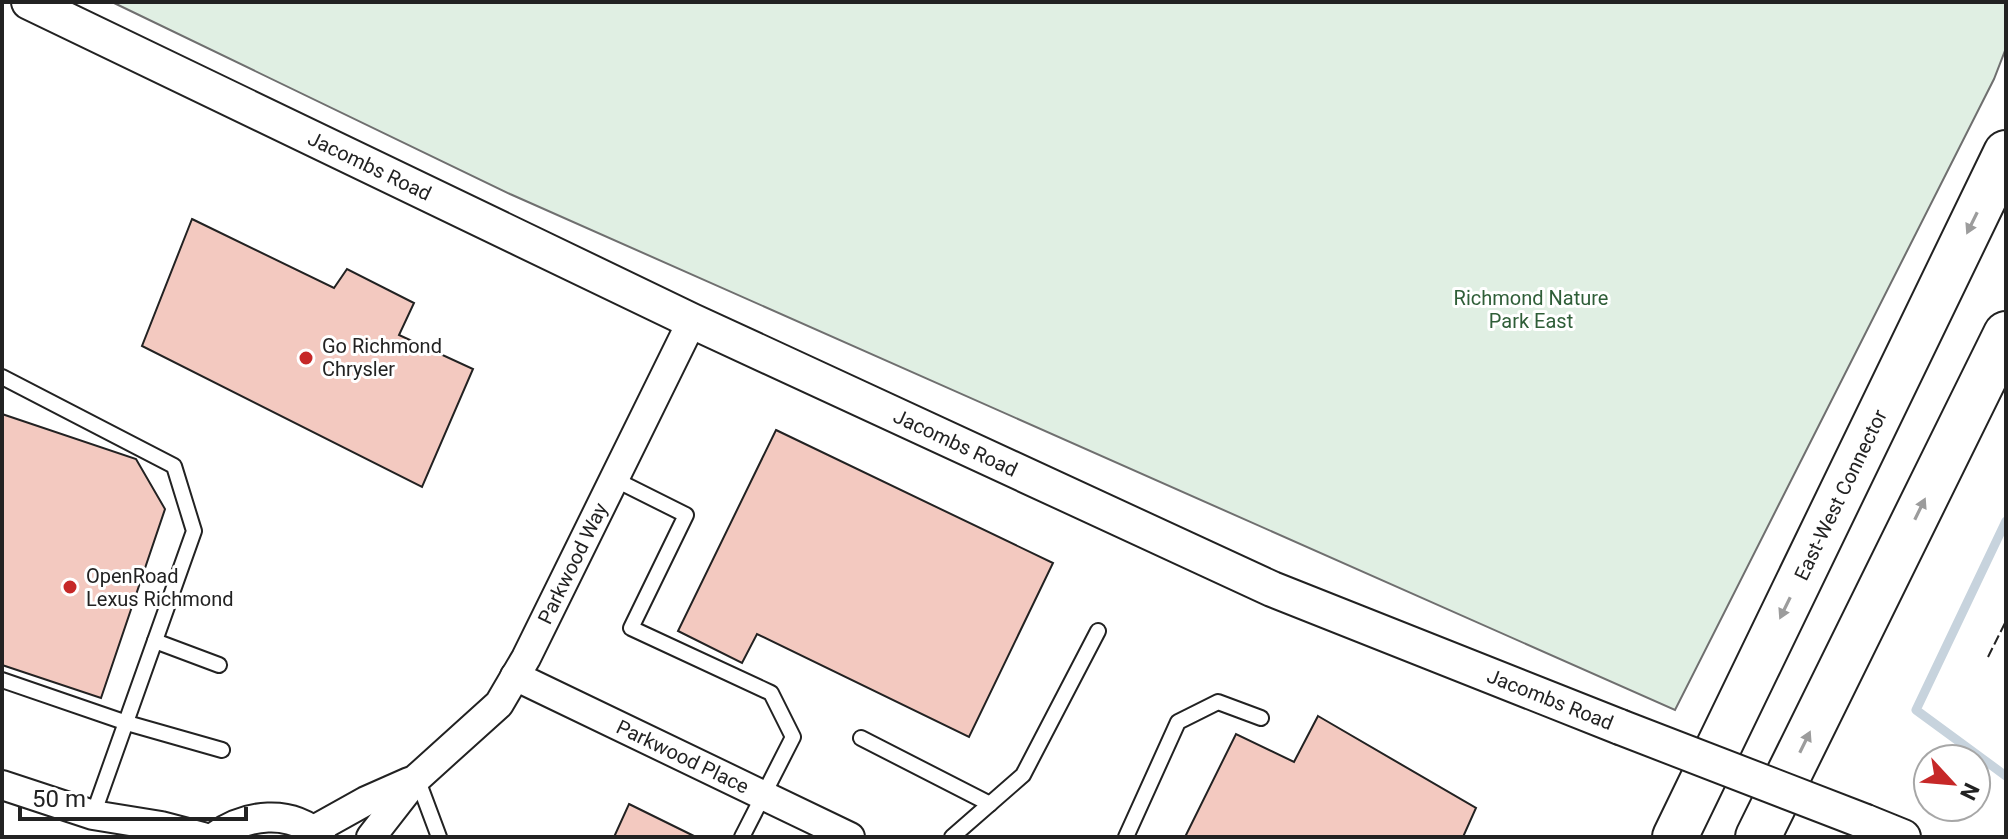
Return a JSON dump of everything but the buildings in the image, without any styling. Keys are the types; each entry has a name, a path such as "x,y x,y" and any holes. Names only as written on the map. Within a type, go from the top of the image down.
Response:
{"highway":[{"name":"East-West Connector","path":"1675,837 2006,153"},
{"path":"1758,837 2006,334"},
{"path":"1657,837 1694,797"}],"street":[{"name":"Jacombs Road","path":"29,2 692,321 1272,589 1903,837"},
{"name":"Parkwood Way","path":"371,837 417,778 499,704 692,321"},
{"name":"Parkwood Place","path":"515,676 850,837"},
{"name":"Parkwood Way","path":"318,834 366,801 417,778"},
{"path":"2,785 93,815 161,826 203,837"},
{"path":"93,815 122,837"},
{"path":"214,837 229,826 250,818 272,816 294,821 318,834"}],"lane":[{"path":"2,377 174,466 194,531 93,815"},
{"path":"614,479 686,515 631,628 771,693 793,737 742,837"},
{"path":"952,837 1023,775 1098,631"},
{"path":"155,641 219,665"},
{"path":"2,680 127,723 222,750"},
{"path":"1126,837 1178,722 1218,702 1261,718"},
{"path":"861,738 990,804"},
{"path":"417,778 439,837"}],"green space":[{"name":"Richmond Nature Park East","path":"112,2 2006,2 2006,48 1994,79 1675,710 510,194"}],"waterway":[{"path":"2006,521 1916,710 2006,776"}],"fence":[{"path":"1988,657 2006,621"}],"place":[{"name":"Go Richmond Chrysler","path":"306,358"},
{"name":"OpenRoad Lexus Richmond","path":"70,587"}]}
